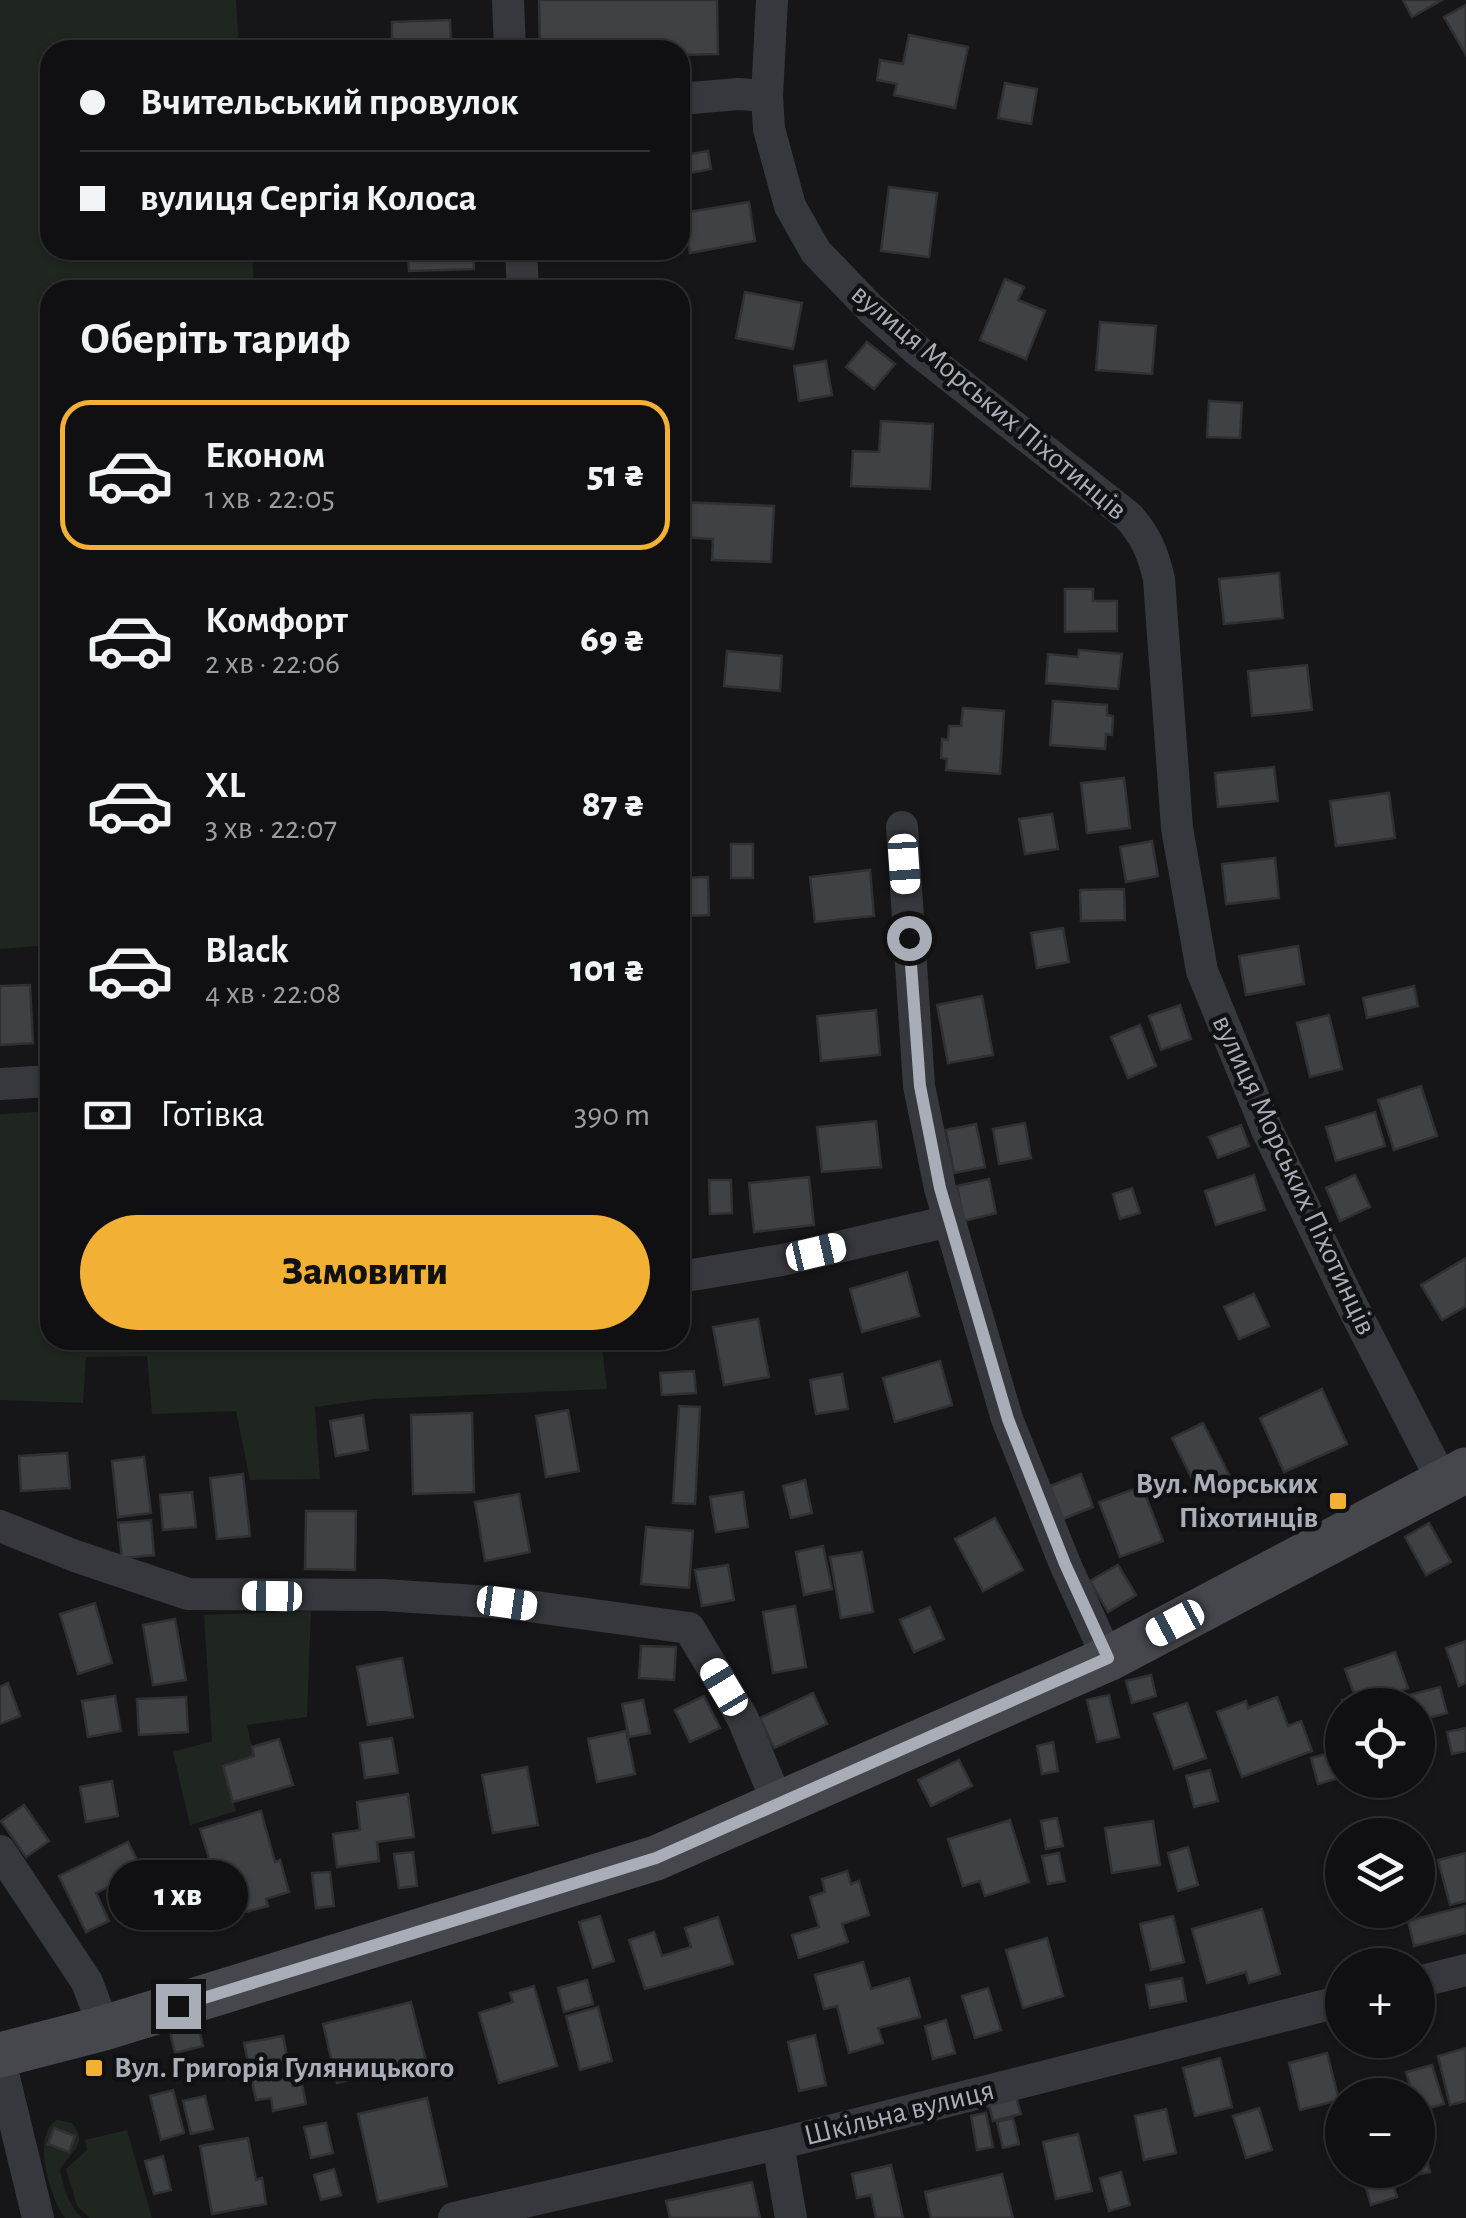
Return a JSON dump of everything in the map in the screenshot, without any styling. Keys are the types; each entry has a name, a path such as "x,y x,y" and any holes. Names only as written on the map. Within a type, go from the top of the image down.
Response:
{"street":[{"path":"508,0 510,40"},
{"name":"вулиця Морських Піхотинців","path":"772,0 769,129 790,206 816,252 918,351 1128,516 1145,535 1154,554 1177,828 1202,971 1267,1130 1344,1290 1454,1476"},
{"path":"690,98 767,96"},
{"path":"902,827 920,1086 940,1188 1008,1419 1065,1564 1108,1658"},
{"path":"0,1084 40,1082"},
{"path":"690,1275 782,1260 950,1222"},
{"path":"38,2218 0,2058 656,1858 1108,1658 1454,1476"},
{"path":"0,1526 188,1594 383,1595 489,1602 689,1628 742,1717 778,1804"},
{"path":"0,1851 87,1982 104,2028"},
{"path":"1435,1978 1466,1970"},
{"name":"Шкільна вулиця","path":"454,2218 778,2144 1325,2005"},
{"path":"778,2144 791,2218"}],"shaded area":[{"path":"0,0 236,0 238,40 40,40 40,260 252,260 254,280 40,280 40,946 0,949"},
{"path":"40,1112 40,1350 602,1350 607,1389 373,1399 315,1407 320,1479 250,1480 236,1411 152,1414 147,1356 86,1357 83,1403 0,1400 0,1114"},
{"path":"311,1611 307,1717 247,1725 254,1756 223,1766 236,1811 190,1825 173,1752 212,1741 204,1615"},
{"path":"57,2120 72,2123 79,2137 60,2170 70,2202 82,2218 65,2218 49,2182 45,2138"},
{"path":"127,2130 152,2218 90,2218 77,2206 66,2169 87,2150 85,2140"}],"building":[{"path":"539,0 717,0 718,54 690,55 690,40 540,40"},
{"path":"1403,0 1442,0 1412,17"},
{"path":"1466,5 1466,55 1444,17"},
{"path":"450,20 451,40 392,40 392,22"},
{"path":"909,35 968,47 955,108 894,95 897,84 877,80 880,60 903,64"},
{"path":"1005,83 1037,89 1031,124 998,118"},
{"path":"708,151 711,169 690,173 690,154"},
{"path":"889,187 937,193 929,257 881,251"},
{"path":"749,202 755,241 690,253 690,212"},
{"path":"408,260 474,260 474,269 409,271"},
{"path":"1005,279 1024,287 1018,300 1045,311 1026,359 980,340"},
{"path":"745,292 802,303 793,349 736,338"},
{"path":"1100,322 1156,326 1152,374 1096,370"},
{"path":"867,342 895,364 874,389 846,367"},
{"path":"826,361 832,395 799,401 794,366"},
{"path":"1209,401 1242,403 1240,438 1207,437"},
{"path":"881,421 933,424 930,489 851,486 853,451 879,452"},
{"path":"690,502 774,506 771,562 712,560 713,539 690,538"},
{"path":"1279,573 1283,618 1224,624 1219,579"},
{"path":"1065,589 1093,589 1093,601 1117,601 1117,631 1065,632"},
{"path":"1079,650 1122,654 1118,689 1046,683 1048,654 1078,657"},
{"path":"727,651 782,656 780,691 724,686"},
{"path":"1307,665 1312,710 1252,716 1248,671"},
{"path":"1053,701 1107,705 1107,715 1113,716 1112,735 1106,734 1105,749 1050,745"},
{"path":"963,708 1004,711 1000,774 946,770 947,759 941,758 942,739 948,740 949,726 961,726"},
{"path":"1274,767 1278,801 1218,807 1215,773"},
{"path":"1124,778 1130,828 1087,833 1081,783"},
{"path":"1389,793 1395,838 1336,846 1330,801"},
{"path":"1052,814 1058,849 1025,854 1019,819"},
{"path":"1152,841 1158,876 1126,882 1120,847"},
{"path":"731,844 753,844 753,878 731,878"},
{"path":"1275,858 1279,898 1226,904 1222,864"},
{"path":"870,870 874,916 815,922 810,877"},
{"path":"708,877 709,915 690,916 690,878"},
{"path":"1124,889 1125,920 1081,921 1080,890"},
{"path":"1063,928 1069,962 1037,968 1031,933"},
{"path":"1298,946 1304,984 1246,995 1239,956"},
{"path":"30,985 33,1043 0,1045 0,986"},
{"path":"1414,986 1418,1006 1367,1018 1363,998"},
{"path":"982,996 993,1055 948,1063 937,1005"},
{"path":"1180,1005 1191,1039 1161,1050 1149,1016"},
{"path":"876,1010 880,1055 821,1061 817,1016"},
{"path":"1329,1015 1342,1069 1310,1077 1297,1023"},
{"path":"1140,1025 1156,1066 1128,1078 1111,1037"},
{"path":"1421,1086 1437,1136 1394,1150 1378,1100"},
{"path":"1375,1112 1385,1146 1336,1161 1326,1127"},
{"path":"876,1121 881,1167 822,1172 817,1127"},
{"path":"1025,1123 1031,1158 999,1164 993,1129"},
{"path":"976,1124 985,1167 954,1173 946,1130"},
{"path":"1241,1125 1249,1146 1218,1158 1209,1137"},
{"path":"1254,1175 1265,1210 1216,1225 1205,1191"},
{"path":"1355,1175 1370,1207 1340,1221 1326,1188"},
{"path":"809,1177 814,1225 754,1232 749,1183"},
{"path":"989,1179 996,1213 964,1221 957,1186"},
{"path":"709,1180 731,1180 732,1213 710,1214"},
{"path":"1132,1188 1140,1213 1120,1219 1113,1194"},
{"path":"1466,1258 1466,1306 1442,1320 1421,1285"},
{"path":"907,1272 919,1316 862,1332 850,1289"},
{"path":"1254,1294 1269,1326 1239,1339 1224,1307"},
{"path":"758,1319 769,1377 724,1385 713,1327"},
{"path":"940,1361 952,1405 895,1422 883,1378"},
{"path":"694,1371 696,1393 662,1395 660,1373"},
{"path":"842,1374 848,1409 816,1414 810,1380"},
{"path":"1322,1389 1347,1444 1284,1472 1260,1418"},
{"path":"679,1406 700,1407 695,1504 673,1503"},
{"path":"568,1410 579,1471 546,1477 536,1416"},
{"path":"472,1413 474,1492 413,1494 411,1415"},
{"path":"363,1415 368,1450 336,1456 330,1421"},
{"path":"1203,1423 1231,1479 1200,1495 1172,1438"},
{"path":"67,1453 70,1488 21,1491 19,1456"},
{"path":"144,1457 151,1513 118,1517 112,1461"},
{"path":"243,1474 250,1536 217,1539 210,1478"},
{"path":"1081,1474 1093,1507 1063,1519 1050,1486"},
{"path":"805,1480 812,1513 791,1518 783,1486"},
{"path":"1142,1486 1163,1541 1120,1557 1099,1502"},
{"path":"192,1492 196,1527 163,1530 160,1495"},
{"path":"743,1492 748,1527 716,1532 710,1497"},
{"path":"519,1494 530,1552 485,1561 475,1502"},
{"path":"306,1511 356,1511 355,1570 305,1569"},
{"path":"995,1518 1023,1570 983,1591 955,1539"},
{"path":"151,1520 154,1555 122,1558 118,1523"},
{"path":"1429,1523 1451,1562 1426,1575 1405,1537"},
{"path":"646,1527 693,1531 689,1588 641,1584"},
{"path":"823,1546 832,1589 804,1595 796,1552"},
{"path":"862,1552 873,1612 841,1618 830,1557"},
{"path":"728,1565 734,1600 702,1606 695,1570"},
{"path":"1118,1565 1136,1595 1108,1612 1090,1581"},
{"path":"95,1603 112,1663 78,1674 60,1614"},
{"path":"795,1606 806,1667 773,1673 763,1612"},
{"path":"930,1607 944,1639 914,1652 900,1620"},
{"path":"175,1619 186,1680 153,1685 143,1625"},
{"path":"1466,1641 1466,1683 1459,1686 1446,1648"},
{"path":"641,1646 676,1647 674,1680 639,1678"},
{"path":"1395,1652 1408,1688 1352,1688 1345,1669"},
{"path":"402,1658 413,1717 368,1725 357,1667"},
{"path":"1151,1675 1156,1696 1132,1703 1126,1681"},
{"path":"8,1683 20,1716 0,1724 0,1687"},
{"path":"1440,1687 1447,1713 1435,1716 1435,1688"},
{"path":"813,1693 827,1724 774,1748 760,1718"},
{"path":"1109,1695 1119,1737 1097,1742 1087,1700"},
{"path":"115,1696 121,1731 88,1737 82,1701"},
{"path":"704,1696 720,1728 690,1742 675,1710"},
{"path":"186,1697 188,1732 139,1735 137,1699"},
{"path":"1277,1697 1288,1726 1301,1721 1312,1751 1242,1777 1217,1712 1246,1701 1248,1708"},
{"path":"643,1700 650,1733 629,1737 622,1704"},
{"path":"1187,1703 1206,1758 1174,1769 1154,1714"},
{"path":"1466,1728 1466,1751 1452,1754 1447,1732"},
{"path":"626,1731 635,1774 597,1782 588,1739"},
{"path":"392,1738 398,1773 365,1778 360,1743"},
{"path":"279,1739 293,1785 233,1802 223,1766 254,1756 252,1747"},
{"path":"1053,1742 1058,1771 1042,1774 1037,1746"},
{"path":"1325,1754 1325,1782 1318,1784 1311,1758"},
{"path":"959,1760 972,1786 931,1806 918,1780"},
{"path":"527,1767 538,1825 493,1833 482,1775"},
{"path":"1210,1770 1218,1801 1194,1807 1186,1776"},
{"path":"112,1781 118,1816 86,1822 80,1787"},
{"path":"408,1794 414,1837 377,1842 379,1861 337,1867 333,1834 360,1830 357,1802"},
{"path":"24,1805 49,1841 26,1857 1,1821"},
{"path":"261,1811 275,1862 280,1860 289,1892 266,1899 268,1906 242,1913 240,1906 220,1912 211,1883 216,1881 200,1829"},
{"path":"1057,1818 1063,1846 1046,1849 1041,1821"},
{"path":"1010,1820 1029,1882 985,1896 980,1881 963,1886 948,1839"},
{"path":"1153,1821 1160,1865 1112,1873 1105,1828"},
{"path":"128,1842 142,1870 96,1893 109,1921 86,1932 59,1876"},
{"path":"1188,1847 1198,1885 1178,1891 1168,1853"},
{"path":"413,1852 417,1886 399,1888 394,1854"},
{"path":"1059,1853 1065,1881 1048,1884 1042,1856"},
{"path":"1466,1853 1466,1901 1450,1905 1438,1860"},
{"path":"847,1871 851,1884 859,1881 869,1915 842,1924 848,1942 799,1958 792,1935 819,1927 810,1897 825,1892 822,1879"},
{"path":"330,1872 334,1906 316,1908 312,1873"},
{"path":"1466,1906 1466,1933 1414,1946 1410,1928 1435,1928 1435,1914"},
{"path":"1262,1909 1280,1974 1249,1983 1246,1972 1207,1983 1192,1929"},
{"path":"600,1916 614,1961 593,1968 579,1922"},
{"path":"1173,1916 1184,1962 1151,1970 1140,1924"},
{"path":"718,1917 733,1964 645,1989 629,1940 654,1932 662,1956 691,1947 685,1928"},
{"path":"1047,1938 1063,1996 1023,2008 1006,1950"},
{"path":"863,1962 871,1989 909,1978 920,2017 878,2028 883,2043 849,2053 837,2006 824,2009 815,1975"},
{"path":"1182,1978 1186,2001 1150,2008 1146,1985"},
{"path":"587,1980 593,2004 564,2012 558,1988"},
{"path":"534,1986 557,2066 499,2083 479,2013 513,2002 510,1993"},
{"path":"988,1988 1001,2030 975,2038 962,1996"},
{"path":"411,2002 426,2061 337,2083 323,2024"},
{"path":"598,2007 612,2061 580,2070 566,2016"},
{"path":"946,2020 955,2053 933,2059 925,2026"},
{"path":"198,2024 203,2046 175,2053 170,2032"},
{"path":"815,2035 826,2085 799,2091 788,2042"},
{"path":"283,2036 293,2086 302,2084 306,2104 273,2111 271,2098 256,2100 244,2043"},
{"path":"1466,2048 1466,2101 1450,2105 1438,2056"},
{"path":"1325,2054 1333,2078 1325,2078 1325,2104 1300,2110 1289,2063"},
{"path":"1220,2058 1232,2107 1195,2116 1183,2068"},
{"path":"1432,2065 1444,2104 1435,2106 1435,2078 1408,2078 1406,2072"},
{"path":"173,2090 184,2133 161,2140 150,2096"},
{"path":"205,2096 213,2129 191,2134 183,2101"},
{"path":"1016,2097 1021,2114 993,2121 989,2105"},
{"path":"427,2098 447,2186 378,2202 358,2114"},
{"path":"1259,2108 1272,2150 1246,2158 1233,2116"},
{"path":"1166,2109 1176,2153 1144,2160 1135,2116"},
{"path":"986,2113 993,2147 977,2150 971,2116"},
{"path":"1013,2118 1019,2144 1003,2148 997,2122"},
{"path":"326,2123 333,2153 311,2158 304,2127"},
{"path":"54,2128 75,2136 69,2152 48,2144"},
{"path":"1078,2134 1092,2191 1056,2199 1043,2142"},
{"path":"248,2138 256,2180 262,2178 266,2204 212,2214 200,2146"},
{"path":"163,2156 171,2190 154,2194 145,2161"},
{"path":"891,2165 903,2218 876,2218 871,2195 857,2198 852,2174"},
{"path":"334,2169 341,2195 321,2200 314,2175"},
{"path":"1121,2172 1130,2205 1109,2211 1100,2178"},
{"path":"1002,2174 1013,2218 931,2218 925,2192"},
{"path":"752,2182 760,2218 670,2218 666,2201"},
{"path":"1366,2188 1394,2188 1397,2197 1371,2205"}],"place":[{"name":"Вул. Морських Піхотинців","path":"1338,1501"},
{"name":"Вул. Григорія Гуляницького","path":"94,2068"}],"route":[{"path":"178,2006 656,1858 1108,1658 1065,1564 1008,1419 940,1188 920,1086 909,938"}]}
